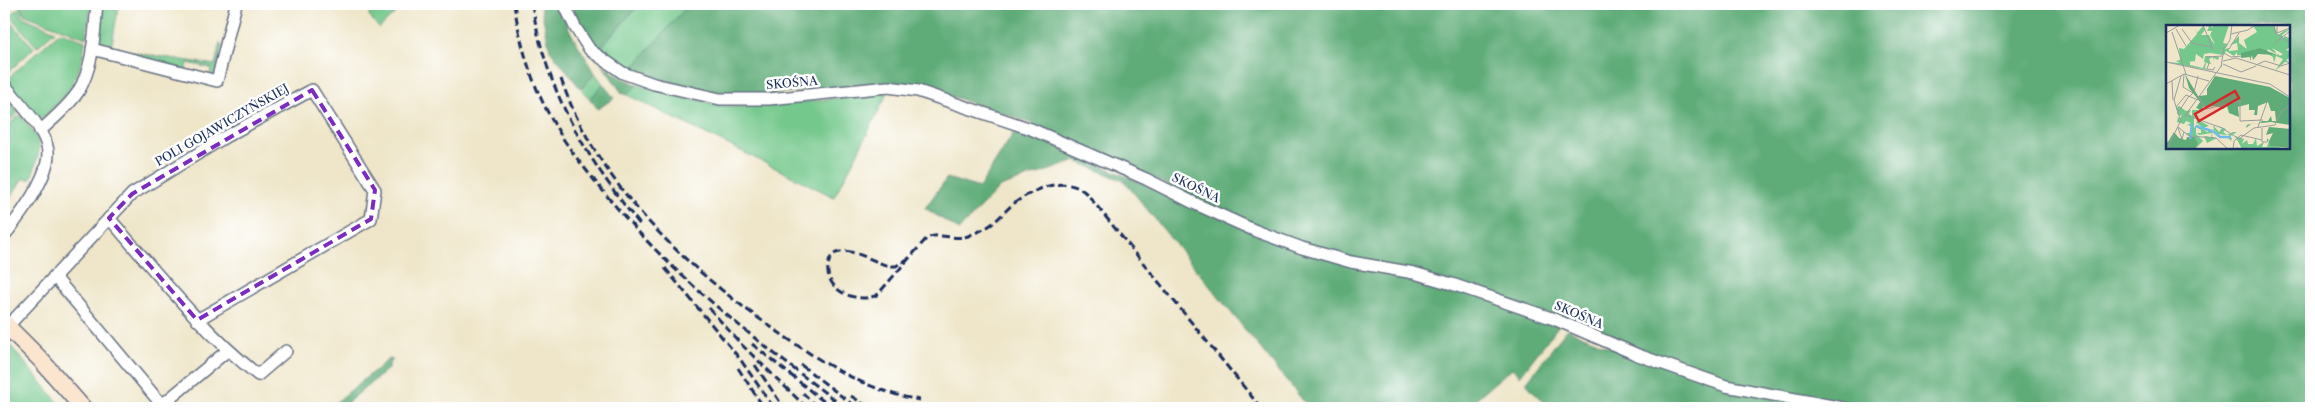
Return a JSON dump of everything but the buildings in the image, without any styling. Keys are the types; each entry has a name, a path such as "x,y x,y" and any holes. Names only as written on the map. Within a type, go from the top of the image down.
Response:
{"street":[{"path":"40,131 78,92 88,69 97,4"},
{"path":"92,49 217,81 236,4"},
{"name":"SKOŚNA","path":"564,4 575,27 590,50 622,73 654,84 720,99 778,98 888,87 918,91 1031,129 1137,175 1206,209 1302,248 1352,262 1414,273 1452,284 1554,319 1638,354 1726,386 1843,408"},
{"path":"4,84 40,131 48,151 44,172 22,213 4,236"},
{"name":"POLI GOJAWICZYŃSKIEJ","path":"5,325 132,194 225,137 312,90 375,190 371,219 197,320"},
{"path":"109,218 197,320 227,351 258,375 286,351"},
{"path":"54,276 162,405 227,351"},
{"path":"5,325 40,359 83,408"}],"highlighted area":[{"path":"312,90 375,190 371,219 197,320 109,218 132,194"}],"green space":[{"path":"23,4 21,16 55,31 37,47 10,16"},
{"path":"25,4 91,4 86,38 23,14"},
{"path":"101,4 119,4 111,49 215,65 220,43 222,47 216,73 210,76 211,68 188,63 186,70 103,48 98,43"},
{"path":"540,4 557,4 572,35 595,73 581,89 550,50"},
{"path":"571,4 639,4 600,48 579,22"},
{"path":"640,4 689,4 631,70 600,48"},
{"path":"689,4 2311,4 2311,408 1870,408 1728,383 1610,338 1354,258 1303,244 1255,227 1094,150 1020,119 911,83 885,82 770,94 720,92 692,88 631,70"},
{"path":"374,8 400,9 379,28 369,16 370,11"},
{"path":"7,18 34,48 4,76 4,24"},
{"path":"60,32 85,41 80,67 76,78 64,96 37,122 6,80"},
{"path":"602,64 617,75 637,85 627,95 622,93"},
{"path":"595,73 603,84 590,99 581,89"},
{"path":"603,84 614,98 598,109 590,99"},
{"path":"637,85 722,106 771,106 888,92 834,197 627,95"},
{"path":"4,93 18,113 4,125"},
{"path":"20,115 37,139 39,144 38,158 31,179 22,179 4,209 4,131 6,133 8,131 6,127"},
{"path":"1016,129 1144,184 1196,209 1413,277 1458,288 1559,325 1520,376 1512,368 1465,408 1309,408 1124,181 1076,161 1000,187 959,230 925,208 947,178 979,188"},
{"path":"1567,329 1607,346 1823,408 1548,408 1526,383"},
{"path":"4,339 9,344 63,408 4,408"},
{"path":"389,359 393,360 389,363 389,368 341,408 329,408"}],"railway":[{"path":"514,4 527,62 544,105 567,145 599,186 654,249 715,305 845,408"},
{"path":"532,4 538,36 558,96 587,150 622,202 642,227"},
{"path":"561,79 577,118 598,156 623,191 650,223 713,283 781,334 830,366 882,390 920,400"},
{"path":"909,258 896,266 891,266 862,255 839,252 832,255 828,266 828,275 832,284 848,295 857,298 877,295 927,238 932,236 958,238 976,233 992,224 1020,199 1040,189 1060,184 1080,188 1088,195 1261,408"},
{"path":"665,268 740,359 774,408"},
{"path":"709,308 741,344 807,408"},
{"path":"752,344 832,408"},
{"path":"755,365 784,408"},
{"path":"801,365 857,408"},
{"path":"738,368 764,408"},
{"path":"803,393 818,408"},
{"path":"851,396 870,408"}]}
